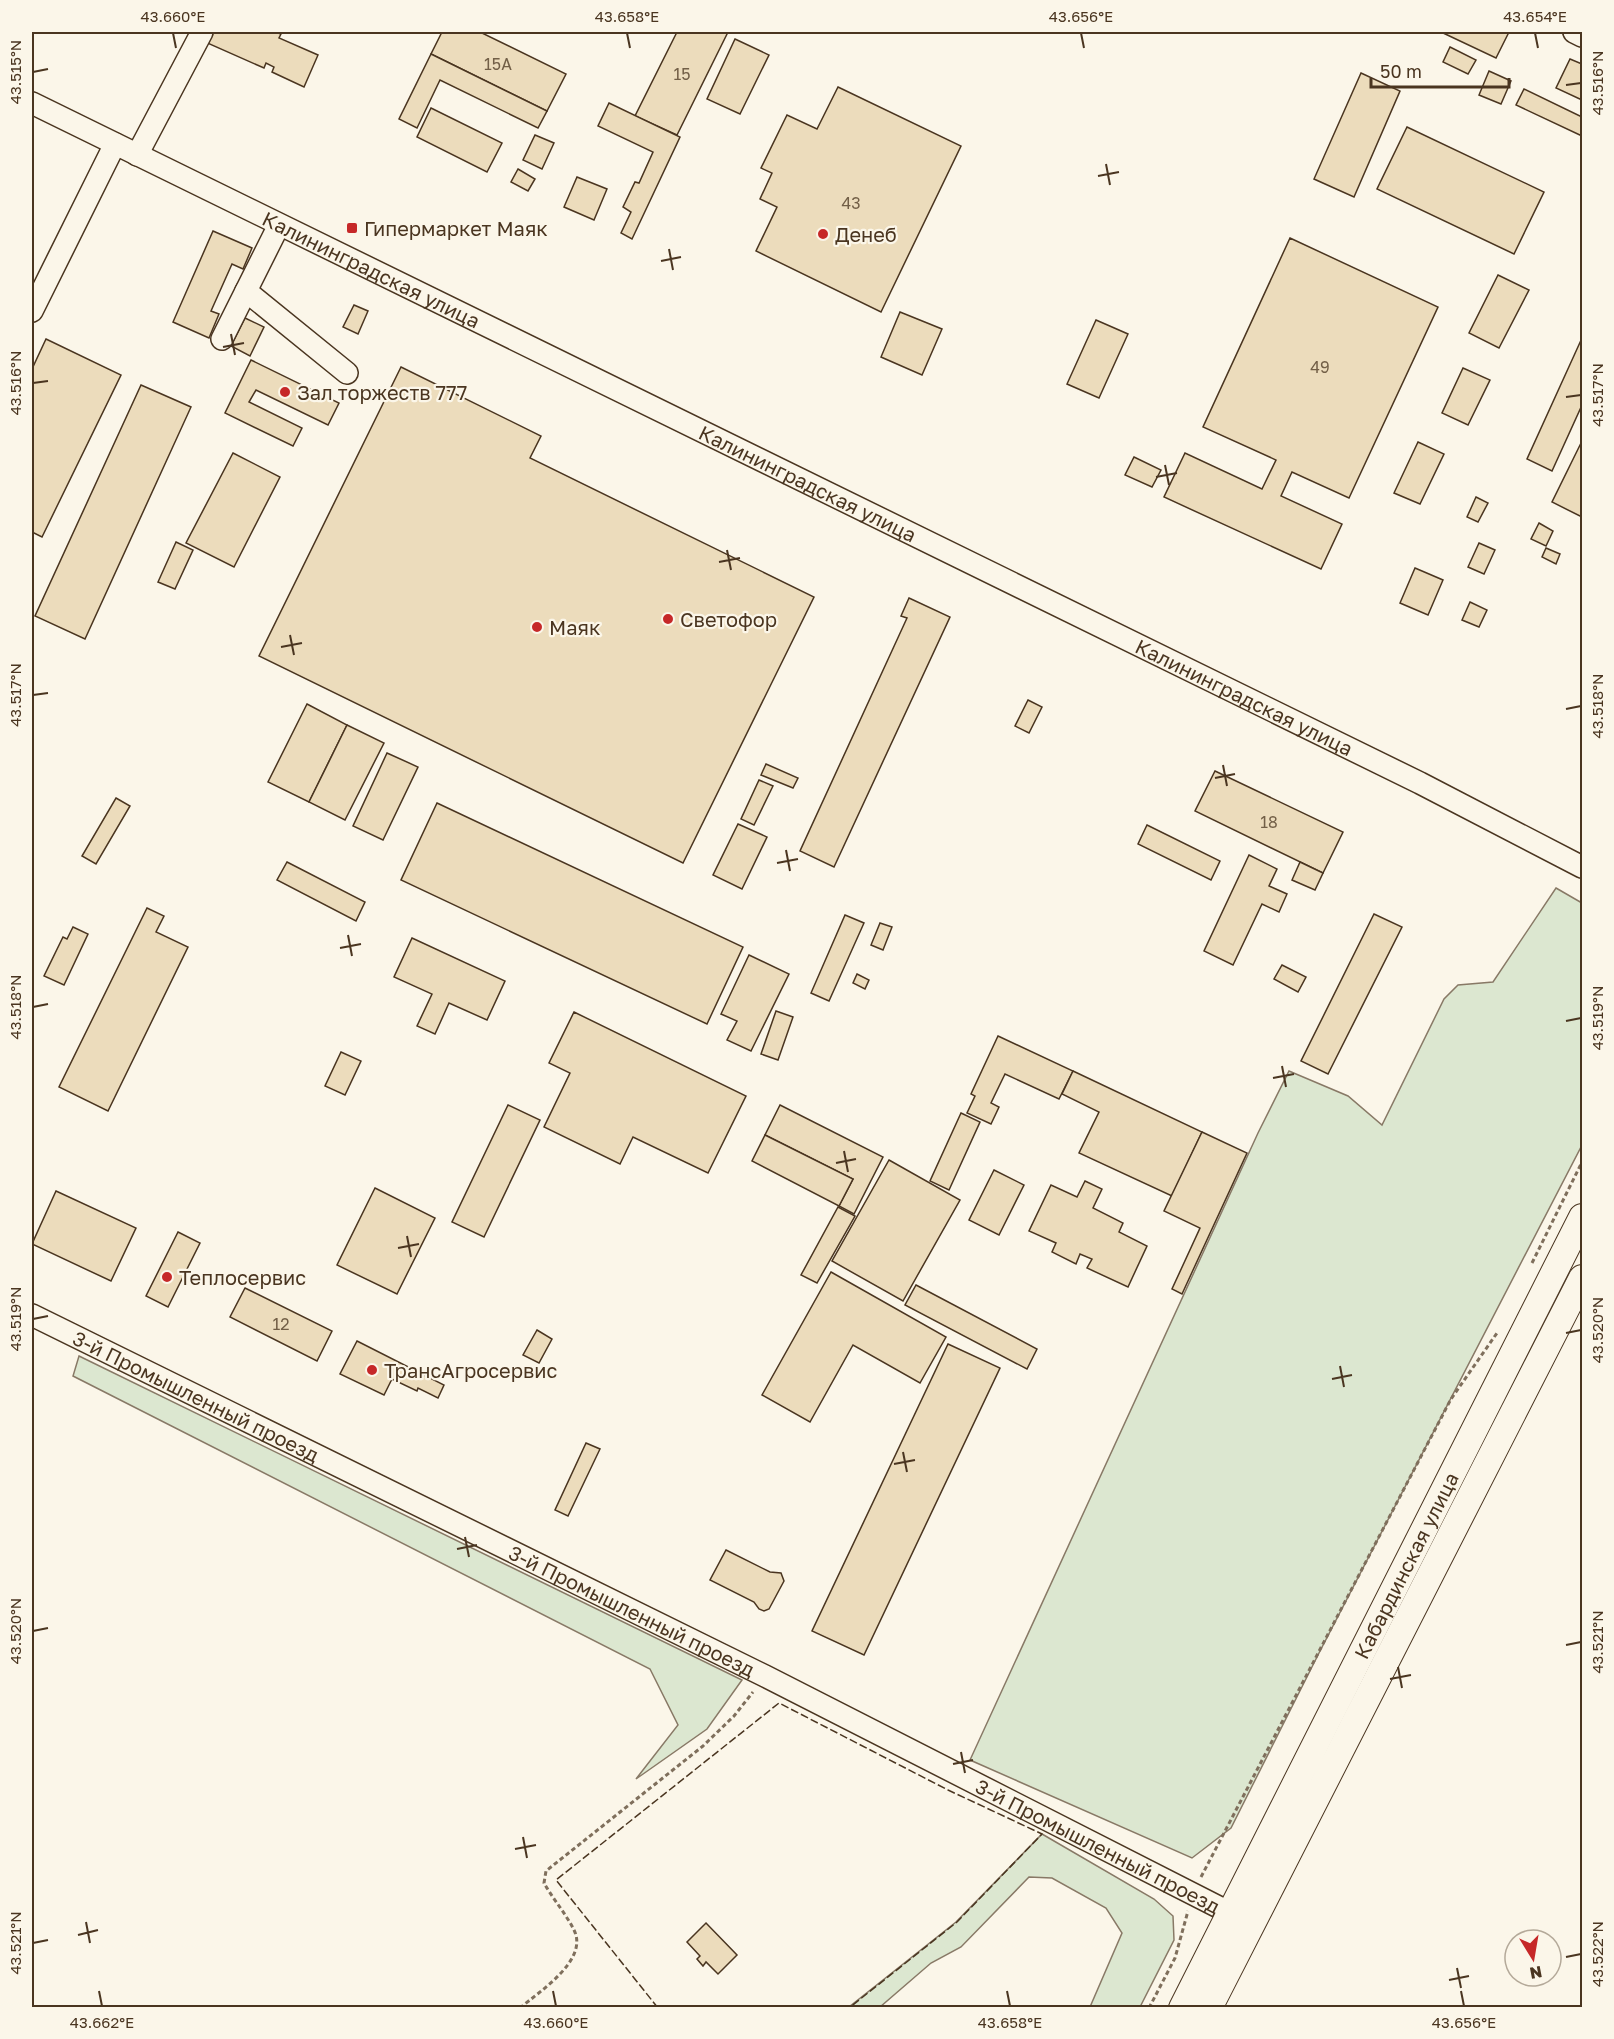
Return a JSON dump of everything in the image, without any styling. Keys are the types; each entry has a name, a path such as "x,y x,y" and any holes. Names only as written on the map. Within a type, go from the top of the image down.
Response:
{"main road":[{"name":"Кабардинская улица","path":"1182,2007 1582,1217"},
{"name":"Кабардинская улица","path":"1209,2007 1582,1278"}],"street":[{"path":"137,155 202,32"},
{"path":"1574,32 1582,36"},
{"name":"Калининградская улица","path":"32,103 1420,783 1582,867"},
{"path":"32,311 115,144"},
{"path":"222,339 279,225"},
{"path":"246,291 347,373"},
{"name":"3-й Промышленный проезд","path":"32,1315 765,1676 1253,1924"}],"path":[{"path":"1529,1269 1582,1162"},
{"path":"1149,2007 1176,1958 1193,1894 1451,1399 1497,1333"},
{"path":"520,2007 552,1982 573,1958 578,1945 574,1931 544,1883 546,1871 703,1746 734,1716 765,1676"}],"green space":[{"path":"1556,888 1582,903 1582,1145 1231,1828 1192,1858 970,1760 1258,1133 1289,1071 1348,1096 1382,1125 1444,999 1458,985 1493,982"},
{"path":"79,1356 742,1680 707,1729 636,1779 678,1725 650,1669 73,1376"},
{"path":"1042,1834 1154,1899 1173,1916 1174,1940 1140,2007 1090,2007 1122,1933 1106,1908 1052,1878 1029,1877 961,1947 931,1963 880,2007 849,2007 956,1922"}],"building":[{"path":"210,32 275,32 281,34 279,38 318,55 304,87 272,72 274,67 266,63 264,68 205,42"},
{"path":"442,32 480,32 566,74 547,111 431,54"},
{"path":"677,32 728,32 677,135 635,116"},
{"path":"1441,32 1509,32 1496,58"},
{"path":"735,39 769,55 740,114 707,99"},
{"path":"1450,47 1476,60 1468,74 1443,62"},
{"path":"431,54 547,111 538,128 440,80 417,128 399,119"},
{"path":"1570,59 1582,64 1582,100 1556,88"},
{"path":"1489,71 1511,81 1501,104 1479,95"},
{"path":"1361,73 1400,91 1354,197 1314,179"},
{"path":"838,87 961,146 881,312 756,251 777,207 760,199 772,173 761,168 787,115 817,129"},
{"path":"1524,89 1582,117 1582,136 1516,105"},
{"path":"609,103 680,137 632,239 621,233 631,212 623,207 635,182 639,183 653,152 598,126"},
{"path":"431,108 502,143 487,172 417,137"},
{"path":"1407,127 1544,192 1514,254 1377,189"},
{"path":"535,135 554,143 542,169 523,160"},
{"path":"518,169 535,179 528,191 511,182"},
{"path":"577,177 607,189 594,220 564,207"},
{"path":"213,231 252,248 243,269 232,264 211,311 219,314 209,338 173,322"},
{"path":"1290,238 1438,307 1349,498 1292,472 1281,496 1342,524 1321,569 1164,497 1185,453 1262,489 1276,460 1203,427"},
{"path":"1498,275 1529,290 1499,348 1469,333"},
{"path":"354,305 368,311 358,334 343,327"},
{"path":"900,312 942,329 922,375 881,357"},
{"path":"245,318 264,327 250,356 231,346"},
{"path":"1096,320 1128,334 1099,398 1067,384"},
{"path":"1582,338 1582,405 1552,471 1527,459"},
{"path":"46,339 121,375 42,537 32,532 32,369"},
{"path":"251,360 339,403 328,425 256,390 249,402 302,428 293,446 225,413"},
{"name":"Маяк","path":"401,367 541,436 530,458 814,597 683,863 259,656"},
{"path":"1463,368 1490,380 1468,425 1442,413"},
{"path":"141,385 191,407 85,639 35,616"},
{"path":"1582,441 1582,517 1552,502"},
{"path":"1418,442 1444,454 1420,504 1394,493"},
{"path":"233,453 280,477 234,567 186,543"},
{"path":"1134,457 1161,470 1152,487 1125,475"},
{"path":"1476,497 1488,503 1478,522 1467,517"},
{"path":"1539,523 1553,531 1546,546 1531,539"},
{"path":"176,542 193,550 175,589 158,582"},
{"path":"1479,543 1495,550 1484,574 1468,567"},
{"path":"1546,548 1560,554 1556,564 1542,557"},
{"path":"1415,568 1443,580 1428,615 1400,603"},
{"path":"909,598 950,617 834,867 800,851 907,618 901,616"},
{"path":"1470,602 1487,610 1479,627 1462,620"},
{"path":"1028,700 1042,707 1029,733 1015,726"},
{"path":"307,704 347,725 309,802 268,782"},
{"path":"347,725 384,743 345,820 309,802"},
{"path":"387,753 418,767 383,840 353,826"},
{"path":"766,764 798,778 793,788 761,775"},
{"path":"1215,771 1343,832 1323,873 1195,811"},
{"path":"759,780 773,786 754,825 741,819"},
{"path":"116,798 130,806 96,864 82,856"},
{"path":"437,803 743,947 707,1024 401,880"},
{"path":"738,824 767,837 742,889 713,875"},
{"path":"1147,825 1220,861 1211,880 1138,844"},
{"path":"1249,855 1277,869 1269,886 1287,894 1279,912 1262,904 1233,965 1204,951"},
{"path":"287,862 365,902 356,921 277,880"},
{"path":"1300,862 1323,873 1315,890 1292,880"},
{"path":"147,908 164,916 156,932 188,947 108,1111 59,1087"},
{"path":"1374,914 1402,927 1328,1074 1301,1061"},
{"path":"845,915 864,923 829,1001 811,993"},
{"path":"880,923 892,927 883,950 871,945"},
{"path":"73,927 88,934 64,985 44,976 63,937 67,939"},
{"path":"412,938 505,981 487,1020 449,1003 435,1034 417,1026 432,994 394,977"},
{"path":"749,955 789,974 751,1051 727,1040 737,1021 721,1014"},
{"path":"1282,965 1306,977 1298,992 1274,979"},
{"path":"857,974 869,980 865,989 853,983"},
{"path":"776,1011 793,1017 778,1060 761,1054"},
{"path":"574,1012 746,1096 708,1173 633,1137 620,1164 544,1127 570,1073 549,1063"},
{"path":"998,1036 1073,1071 1059,1099 1005,1074 991,1103 999,1107 991,1124 967,1113 975,1096 971,1094"},
{"path":"341,1052 361,1061 345,1095 325,1086"},
{"path":"1073,1071 1202,1132 1172,1196 1079,1153 1099,1112 1062,1094"},
{"path":"508,1105 540,1120 484,1237 452,1222"},
{"path":"780,1105 883,1157 854,1214 839,1206 853,1179 765,1135"},
{"path":"961,1113 980,1122 949,1190 930,1181"},
{"path":"1202,1132 1247,1153 1182,1294 1172,1289 1200,1228 1164,1211"},
{"path":"765,1135 853,1179 839,1206 752,1161"},
{"path":"889,1160 960,1200 903,1301 832,1261"},
{"path":"994,1170 1024,1185 999,1235 969,1220"},
{"path":"1085,1181 1102,1189 1093,1208 1123,1223 1119,1232 1147,1246 1128,1287 1087,1268 1092,1259 1080,1254 1076,1264 1052,1252 1056,1243 1029,1231 1051,1185 1077,1197"},
{"path":"375,1188 435,1218 397,1294 337,1265"},
{"path":"56,1191 136,1228 111,1281 32,1244"},
{"path":"838,1207 855,1216 817,1283 801,1275"},
{"path":"178,1232 200,1243 168,1307 146,1296"},
{"path":"831,1272 946,1337 920,1383 853,1345 810,1422 762,1395"},
{"path":"916,1285 1037,1349 1027,1369 905,1305"},
{"path":"245,1288 332,1331 317,1361 230,1317"},
{"path":"537,1330 552,1339 539,1363 523,1355"},
{"path":"357,1341 444,1385 438,1398 392,1379 384,1395 340,1374"},
{"path":"948,1344 1000,1368 864,1655 812,1631"},
{"path":"586,1443 600,1449 568,1516 555,1510"},
{"path":"726,1550 770,1572 781,1573 784,1581 769,1609 764,1611 759,1609 754,1602 710,1580"},
{"path":"706,1923 737,1955 718,1974 706,1962 703,1966 697,1959 700,1956 687,1942"}],"fence":[{"path":"658,2008 556,1880 779,1703 948,1790 1042,1834 957,1922 849,2008"}],"place":[{"name":"Гипермаркет Маяк","path":"352,228"},
{"name":"Денеб","path":"823,234"},
{"name":"Зал торжеств 777","path":"285,392"},
{"name":"Светофор","path":"668,619"},
{"name":"Маяк","path":"537,627"},
{"name":"Теплосервис","path":"167,1277"},
{"name":"ТрансАгросервис","path":"372,1370"}]}
